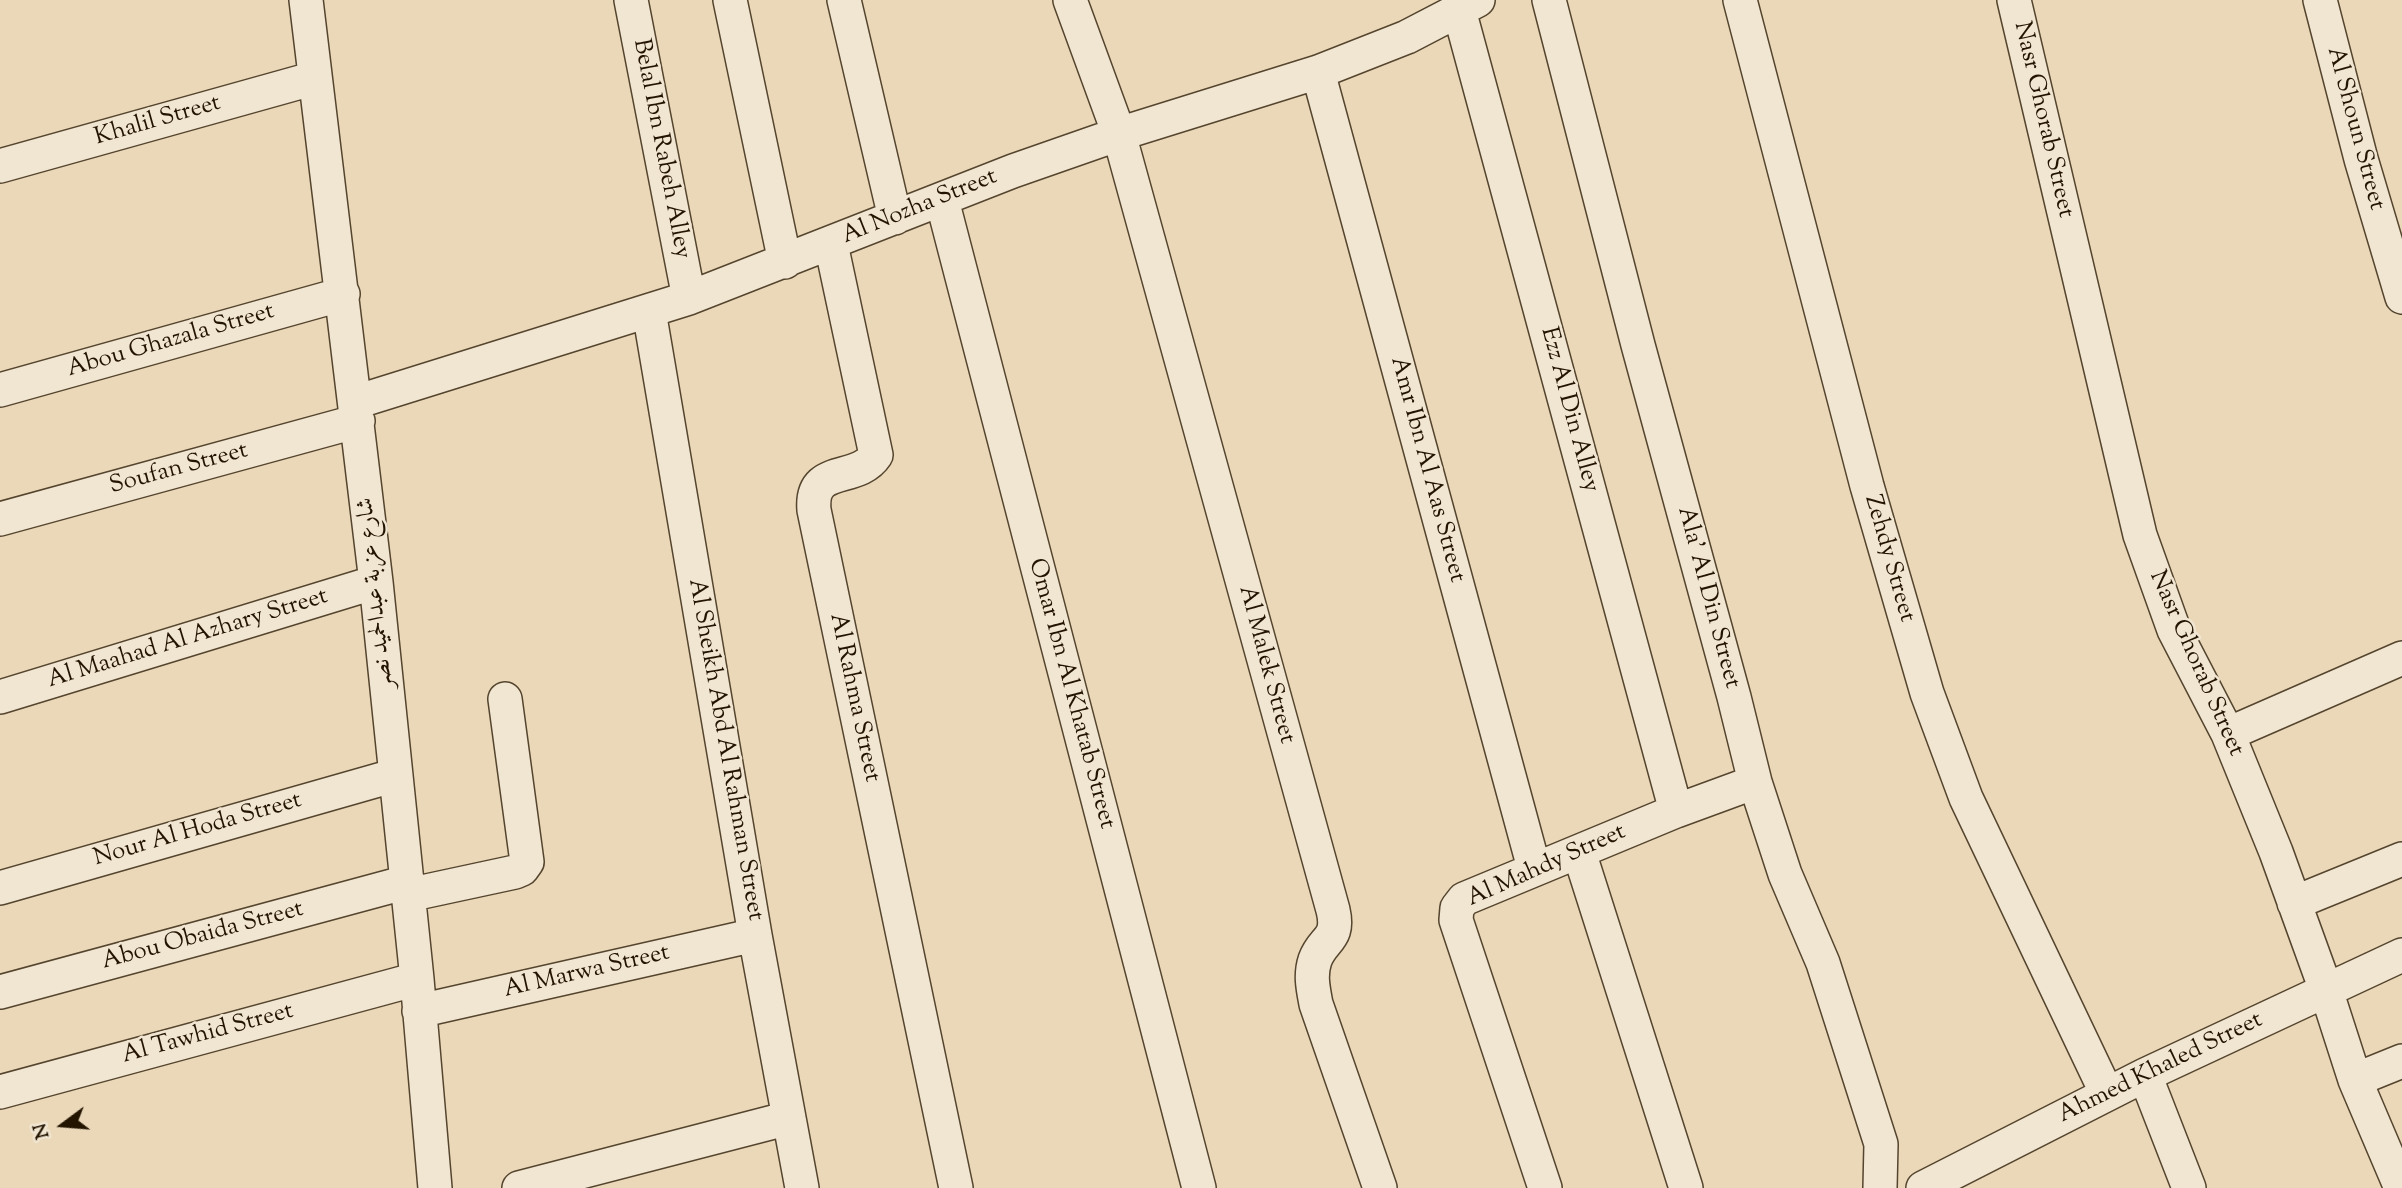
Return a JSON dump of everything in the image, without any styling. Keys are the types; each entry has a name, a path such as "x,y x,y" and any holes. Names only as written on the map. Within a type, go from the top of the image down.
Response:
{"street":[{"name":"شارع عزبة عبدالحميد نصر","path":"306,0 376,582 408,888 435,1188"},
{"name":"Belal Ibn Rabeh Alley","path":"631,0 689,298"},
{"path":"730,0 785,261"},
{"path":"844,0 895,218"},
{"name":"Al Malek Street","path":"1070,0 1119,134 1333,910 1334,933 1316,956 1312,976 1316,1004 1380,1188"},
{"name":"Ala' Al Din Street","path":"1549,0 1634,332 1755,782 1785,874 1823,964 1881,1144 1880,1188"},
{"name":"Zehdy Street","path":"1740,0 1867,486 1927,693 1966,798 2107,1094"},
{"name":"Nasr Ghorab Street","path":"2014,0 2140,535 2174,630 2228,734 2276,852 2355,1080 2401,1188"},
{"name":"Al Shoun Street","path":"2320,0 2364,172 2402,297"},
{"name":"Al Nozha Street","path":"357,412 689,298 1013,171 1119,134 1318,72 1407,37 1469,5"},
{"name":"Ezz Al Din Alley","path":"1469,5 1676,810"},
{"name":"Amr Ibn Al Aas Street","path":"1318,72 1534,868"},
{"name":"Khalil Street","path":"0,166 315,78"},
{"name":"Omar Ibn Al Khatab Street","path":"942,200 1199,1188"},
{"name":"Al Rahma Street","path":"831,244 876,455 871,463 863,468 822,482 816,490 814,510 956,1188"},
{"name":"Abou Ghazala Street","path":"0,390 343,294"},
{"name":"Al Sheikh Abd Al Rahman Street","path":"649,311 755,935 802,1188"},
{"name":"Soufan Street","path":"0,519 357,412"},
{"name":"Al Maahad Al Azhary Street","path":"0,697 376,582"},
{"path":"2228,734 2402,658"},
{"name":"Abou Obaida Street","path":"0,992 408,888 522,869 527,862 505,699"},
{"name":"Nour Al Hoda Street","path":"0,888 396,775"},
{"name":"Al Mahdy Street","path":"1545,1188 1456,920 1457,908 1464,899 1534,868 1579,852 1676,810 1755,782"},
{"path":"1579,852 1686,1188"},
{"path":"2294,903 2402,859"},
{"name":"Al Marwa Street","path":"418,995 755,935"},
{"name":"Ahmed Khaled Street","path":"1923,1188 1958,1180 2107,1094 2402,955"},
{"name":"Al Tawhid Street","path":"0,1092 418,995"},
{"path":"2355,1080 2402,1061"},
{"path":"2145,1075 2189,1188"},
{"path":"519,1188 789,1118"}]}
